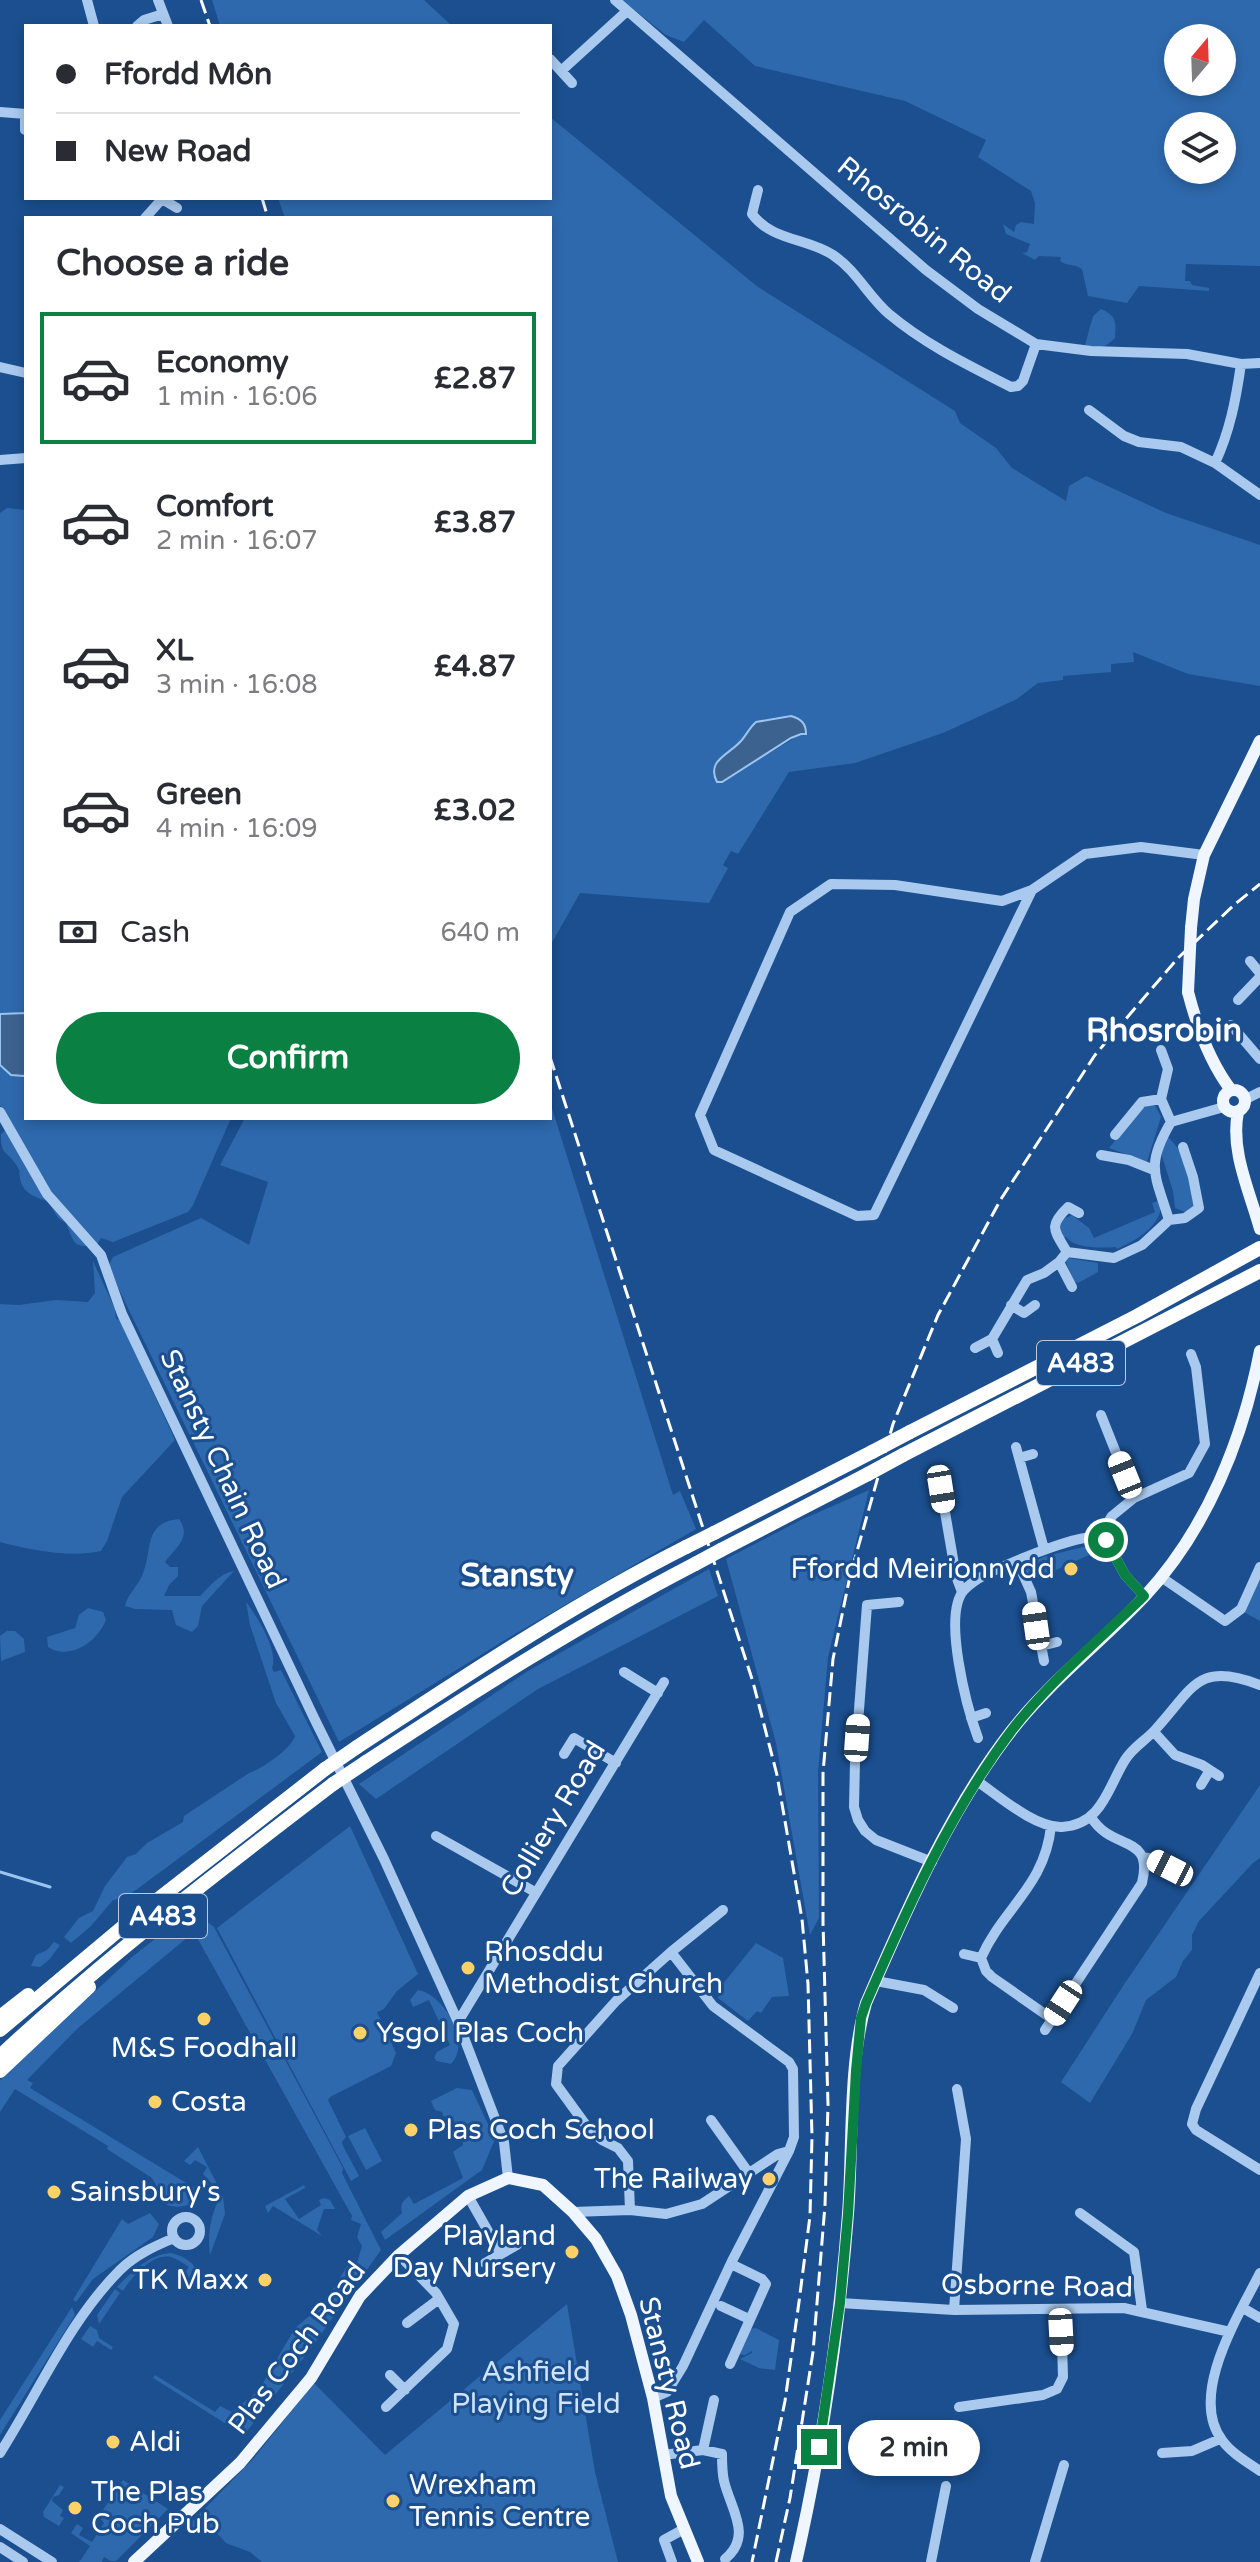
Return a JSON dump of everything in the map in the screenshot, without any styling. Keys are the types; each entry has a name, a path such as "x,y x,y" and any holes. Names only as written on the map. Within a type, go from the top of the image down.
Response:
{"highway":[{"name":"A483","path":"0,2030 141,1912 325,1769 483,1664 642,1569 1137,1316 1260,1248"},
{"name":"A483","path":"0,2056 138,1934 333,1784 483,1685 647,1589 1260,1271"},
{"name":"A483","path":"0,2017 59,1970 141,1912"},
{"name":"A483","path":"0,2071 64,2013 138,1934"}],"main road":[{"path":"1260,741 1257,757 1204,855 1194,899 1188,992 1217,1072 1231,1090 1242,1093 1246,1099 1244,1107 1238,1112 1236,1145 1260,1229"},
{"path":"1231,1090 1224,1097 1224,1107 1230,1112 1238,1112"},
{"path":"796,2562 819,2447 840,2303 861,2018 932,1862 977,1781 1013,1729 1040,1699 1161,1577 1203,1513 1220,1478 1251,1396 1260,1351"},
{"name":"Plas Coch Road","path":"134,2562 240,2463 311,2378 360,2296 399,2255 468,2196 508,2178"},
{"name":"Stansty Road","path":"508,2178 543,2185 573,2212 596,2239 617,2276 653,2398 671,2496 698,2562"}],"street":[{"path":"87,0 93,24"},
{"path":"158,0 167,24"},
{"name":"Rhosrobin Road","path":"615,0 926,270 978,309 1036,344 1091,351 1187,354 1241,364 1260,363"},
{"path":"561,71 627,11"},
{"path":"139,24 163,14"},
{"path":"552,61 572,83"},
{"path":"0,112 24,114"},
{"path":"758,190 752,214 760,225 834,256 858,276 885,311 926,343 1011,387 1023,381 1036,344"},
{"path":"147,216 160,200"},
{"path":"165,200 177,208"},
{"path":"1215,463 1227,438 1241,364"},
{"path":"0,367 24,373"},
{"path":"1089,410 1124,436 1139,442 1181,447 1215,463 1260,495"},
{"path":"0,460 24,458"},
{"path":"1032,890 874,1215 857,1216 714,1150 700,1115 790,912 831,884 895,885 1002,901 1032,890 1085,854 1141,847 1204,855"},
{"path":"1238,1000 1260,975 1250,961"},
{"path":"1231,1025 1244,1047 1260,1059"},
{"path":"1161,1050 1168,1069 1161,1099 1171,1122"},
{"path":"1246,1099 1260,1092"},
{"path":"1115,1135 1142,1102 1161,1099"},
{"path":"1169,1220 1154,1170 1157,1147 1171,1122 1224,1107"},
{"name":"Stansty Chain Road","path":"0,1112 47,1194 101,1255 122,1314 384,1859 458,2022"},
{"path":"1067,1252 1114,1258 1142,1245 1169,1220 1185,1218 1203,1209 1183,1147"},
{"path":"1101,1155 1129,1160 1154,1170"},
{"path":"1067,1252 1054,1229 1057,1217 1072,1207"},
{"path":"975,1348 992,1339 1027,1280 1044,1273 1067,1252"},
{"path":"1059,1262 1072,1287"},
{"path":"1011,1305 1024,1313 1035,1305"},
{"path":"992,1339 998,1353"},
{"path":"1099,1537 1112,1516 1134,1498 1189,1473 1205,1444 1200,1364 1191,1354"},
{"path":"1101,1415 1112,1426 1134,1498"},
{"path":"1033,1454 1018,1452 1044,1549"},
{"path":"941,1489 956,1576 962,1592"},
{"path":"978,1738 964,1694 955,1627 956,1603 962,1592 983,1576 1044,1549 1089,1536 1099,1537 1110,1546 1125,1575 1144,1596"},
{"path":"1017,1561 1031,1592 1044,1661"},
{"path":"1161,1577 1225,1621 1241,1609 1260,1567"},
{"path":"899,1602 867,1605 868,1666 854,1793 858,1820 865,1831 876,1840 932,1862"},
{"path":"1041,1646 1057,1642"},
{"name":"Colliery Road","path":"458,2022 661,1688 624,1672"},
{"path":"977,1781 1039,1823 1064,1827 1091,1817 1104,1803 1116,1775 1133,1749 1154,1732 1178,1700 1208,1677 1225,1675 1260,1685"},
{"path":"971,1718 986,1713"},
{"path":"1154,1732 1175,1755 1215,1773 1201,1785"},
{"path":"564,1754 574,1738 616,1763"},
{"path":"1091,1817 1105,1835 1132,1846 1143,1857 1170,1868"},
{"path":"1051,1826 1045,1858 1037,1875 981,1958 992,1977 1052,2019"},
{"path":"436,1836 535,1892"},
{"path":"1045,2030 1142,1883 1143,1857"},
{"path":"630,2210 628,2161 618,2148 588,2128 556,2084 558,2066 616,2001 723,1910"},
{"path":"653,2398 667,2392 683,2366 794,2137 793,2069 789,2062 713,2006 671,1952"},
{"path":"964,1954 981,1958"},
{"path":"1260,1973 1196,2109 1192,2124 1196,2130 1260,2170"},
{"path":"876,1981 924,1990 953,2008"},
{"path":"458,2022 504,2142 508,2178"},
{"path":"954,2310 966,2139 957,2089"},
{"path":"711,2120 748,2172"},
{"path":"573,2212 630,2210 666,2214 702,2204 748,2172 789,2151"},
{"path":"468,2196 501,2254"},
{"path":"1080,2213 1134,2252 1142,2310"},
{"path":"0,2453 86,2313 121,2269 149,2248 174,2238"},
{"path":"485,2263 517,2245"},
{"path":"386,2407 447,2349 454,2324 439,2299 399,2255"},
{"path":"730,2364 766,2284 731,2264"},
{"path":"1260,2273 1230,2332 1214,2379 1210,2410 1220,2439 1232,2452 1260,2471"},
{"path":"407,2323 439,2299"},
{"name":"Osborne Road","path":"840,2303 954,2310 1124,2308 1230,2332"},
{"path":"721,2306 749,2319"},
{"path":"1243,2308 1260,2318"},
{"path":"959,2407 1043,2395 1057,2389 1063,2377 1061,2310"},
{"path":"390,2375 405,2390"},
{"path":"703,2450 714,2400"},
{"path":"1162,2453 1192,2451 1220,2439"},
{"path":"663,2455 722,2449 723,2478 740,2531 736,2550 725,2559"},
{"path":"1035,2562 1064,2465"},
{"path":"931,2562 946,2486"},
{"path":"0,2529 52,2562"},
{"path":"672,2562 664,2540 684,2529"},
{"path":"0,2547 23,2562"}],"green space":[{"path":"212,0 424,0 450,24 219,24"},
{"path":"622,0 1260,0 1260,266 1186,264 1185,281 1209,288 1209,291 1139,286 1127,303 1088,296 1082,269 1062,263 1061,257 1039,256 1035,260 1022,253 1027,252 1030,244 1006,234 1003,224 1014,232 1021,222 1034,224 1035,203 1031,191 978,157 986,140 905,101 755,66 704,20 684,42 666,35"},
{"path":"552,119 758,287 955,411 960,423 996,448 1012,468 1066,501 1069,486 1086,476 1166,513 1260,545 1260,686 1188,674 1133,652 1134,662 1111,664 1111,672 1063,676 1063,680 1038,683 1017,699 943,733 855,763 789,772 738,854 731,851 723,865 728,868 709,903 580,893 552,942 552,216 284,216 279,200 552,200","holes":["780,717 801,734 722,782 717,782 714,771 720,760 758,723"]},
{"path":"1101,309 1114,320 1115,338 1101,347 1085,345 1093,316"},
{"path":"7,508 24,510 24,1120 230,1120 188,1212 113,1242 101,1238 97,1244 89,1246 76,1243 66,1223 58,1218 48,1201 24,1188 19,1170 3,1150 1,1141 1,1134 12,1124 0,1105 0,513"},
{"path":"1154,1103 1161,1117 1147,1162 1109,1148 1141,1108"},
{"path":"552,1108 673,1495 680,1491 696,1529 515,1634 339,1742 108,1267 113,1257 201,1218 249,1245 268,1182 220,1165 244,1120 552,1120"},
{"path":"1167,1136 1180,1151 1189,1178 1194,1207 1185,1212 1175,1208 1161,1153"},
{"path":"1161,1200 1161,1209 1154,1224 1141,1236 1117,1249 1076,1244 1064,1238 1059,1224 1072,1215 1089,1228 1094,1238 1155,1212 1152,1203"},
{"path":"1069,1258 1098,1263 1098,1272 1078,1283 1074,1281 1066,1262"},
{"path":"93,1261 115,1309 116,1319 120,1320 175,1440 122,1497 101,1551 63,1553 0,1542 0,1304 56,1300 88,1302 95,1293"},
{"path":"869,1490 828,1657 818,1772 819,1918 810,1935 776,1743 726,1559 803,1519"},
{"path":"179,1519 183,1537 165,1562 170,1567 178,1567 178,1576 164,1596 200,1596 220,1577 234,1571 202,1606 198,1626 192,1632 176,1625 172,1610 125,1606 145,1568 154,1533 159,1526"},
{"path":"1091,1545 1102,1549 1032,1581 1026,1573 1028,1565 1043,1557"},
{"path":"709,1569 718,1596 538,1689 376,1799 359,1784 528,1671"},
{"path":"1260,1571 1260,1621 1242,1611"},
{"path":"246,1602 270,1643 274,1672 281,1670 322,1752 136,1890 113,1900 91,1926 71,1943 64,1937 79,1918 93,1911 105,1886 127,1857 183,1822 184,1816 268,1763 293,1741 295,1736 276,1703 250,1625"},
{"path":"88,1608 103,1612 106,1620 89,1642 65,1652 48,1647 47,1637 75,1628 79,1615"},
{"path":"7,1631 15,1631 24,1639 25,1652 1,1661 0,1636"},
{"path":"1260,1785 1260,1858 1199,1921 1192,1935 1192,1950 1176,1977 1146,2000 1132,2034 1090,2103 1061,2082"},
{"path":"350,1826 418,1974 397,1991 384,2009 377,2012 396,2053 391,2066 328,2100 346,2137 343,2146 359,2176 351,2181 217,1928"},
{"path":"192,1906 214,1927 343,2168 342,2173 381,2250 244,2435 153,2378 155,2375 215,2412 220,2406 232,2412 259,2390 295,2328 325,2303 350,2261 357,2263 362,2246 357,2237 361,2224 351,2220 352,2216 194,1932 78,2028 27,2080 33,2083 30,2088 201,2192 195,2200 177,2207 167,2205 152,2178 107,2149 108,2146 15,2089 0,2112 0,2080 132,1957"},
{"path":"54,1942 60,1945 49,1960 40,1967 31,1966 36,1955"},
{"path":"756,1943 783,1958 789,1996 772,1997 761,2013 757,2011 748,2021 718,1998 722,1985"},
{"path":"418,1990 437,2000 457,2032 457,2055 451,2064 434,2058 437,2052 450,2045 429,2000 413,2007 410,2000"},
{"path":"457,2088 472,2090 495,2139 482,2170 385,2240 381,2232 402,2213 402,2204 409,2196 414,2204 463,2178 453,2152 463,2145 462,2135 452,2118 435,2110 431,2101"},
{"path":"365,2128 382,2161 366,2170 348,2136"},
{"path":"198,2147 217,2184 214,2186 203,2174 207,2167 195,2160 190,2165 184,2161"},
{"path":"304,2185 305,2188 285,2199 299,2219 321,2205 319,2200 330,2200 335,2209 324,2209 317,2230 322,2236 273,2206 268,2213 265,2206"},
{"path":"221,2196 225,2214 210,2255 211,2224"},
{"path":"150,2213 159,2224 153,2237 93,2279 76,2302 73,2300 122,2219 128,2224"},
{"path":"171,2253 196,2268 198,2272 193,2285 181,2278 189,2267 173,2258 164,2257 143,2267 123,2291 117,2287 148,2260"},
{"path":"115,2289 120,2293 99,2324 97,2315"},
{"name":"Ashfield Playing Field","path":"567,2304 595,2472 618,2562 262,2562 250,2552 226,2543 216,2532 188,2526 254,2458 314,2383 385,2455"},
{"path":"72,2307 75,2315 0,2435 0,2420"},
{"path":"90,2326 97,2330 99,2338 113,2347 111,2350 97,2341 93,2347 81,2339"},
{"path":"756,2328 779,2340 775,2370 759,2368 740,2359 752,2353 739,2354 751,2329"},
{"path":"123,2480 168,2509 116,2561 104,2557 102,2562 80,2562 78,2560 90,2546 71,2533 77,2524 83,2528 79,2535 92,2542 104,2523 99,2516"},
{"path":"60,2485 64,2487 52,2501 63,2510 60,2516 64,2518 59,2526 44,2517 43,2512"}],"shaded area":[{"path":"791,716 802,722 806,734 791,738 722,782 717,782 714,775 716,764 756,722"},
{"path":"24,1013 24,1076 11,1075 0,1065 0,1014"}],"waterway":[{"path":"0,1872 50,1887"}],"railway":[{"path":"201,0 209,24"},
{"path":"263,200 267,216"},
{"path":"776,2562 790,2498 813,2352 825,2205 828,2105 823,1773 833,1659 850,1576 893,1424 938,1315 1001,1199 1095,1055 1178,958 1260,884"},
{"path":"552,1063 753,1682 777,1775 802,1919 808,1984 812,2137 810,2216 785,2401 752,2562"}],"place":[{"name":"Ffordd Meirionnydd","path":"1071,1569"},
{"name":"Rhosddu Methodist Church","path":"468,1968"},
{"name":"M&S Foodhall","path":"204,2019"},
{"name":"Ysgol Plas Coch","path":"360,2033"},
{"name":"Costa","path":"155,2102"},
{"name":"Plas Coch School","path":"411,2130"},
{"name":"The Railway","path":"769,2179"},
{"name":"Sainsbury's","path":"54,2192"},
{"name":"Playland Day Nursery","path":"572,2252"},
{"name":"TK Maxx","path":"265,2280"},
{"name":"Aldi","path":"113,2442"},
{"name":"Wrexham Tennis Centre","path":"393,2501"},
{"name":"The Plas Coch Pub","path":"75,2508"}],"district":[{"name":"Rhosrobin","path":"1164,1031"},
{"name":"Stansty","path":"517,1576"}],"route":[{"path":"819,2447 840,2303 861,2018 932,1862 977,1781 1013,1729 1040,1699 1144,1596 1125,1575 1106,1540"}]}
